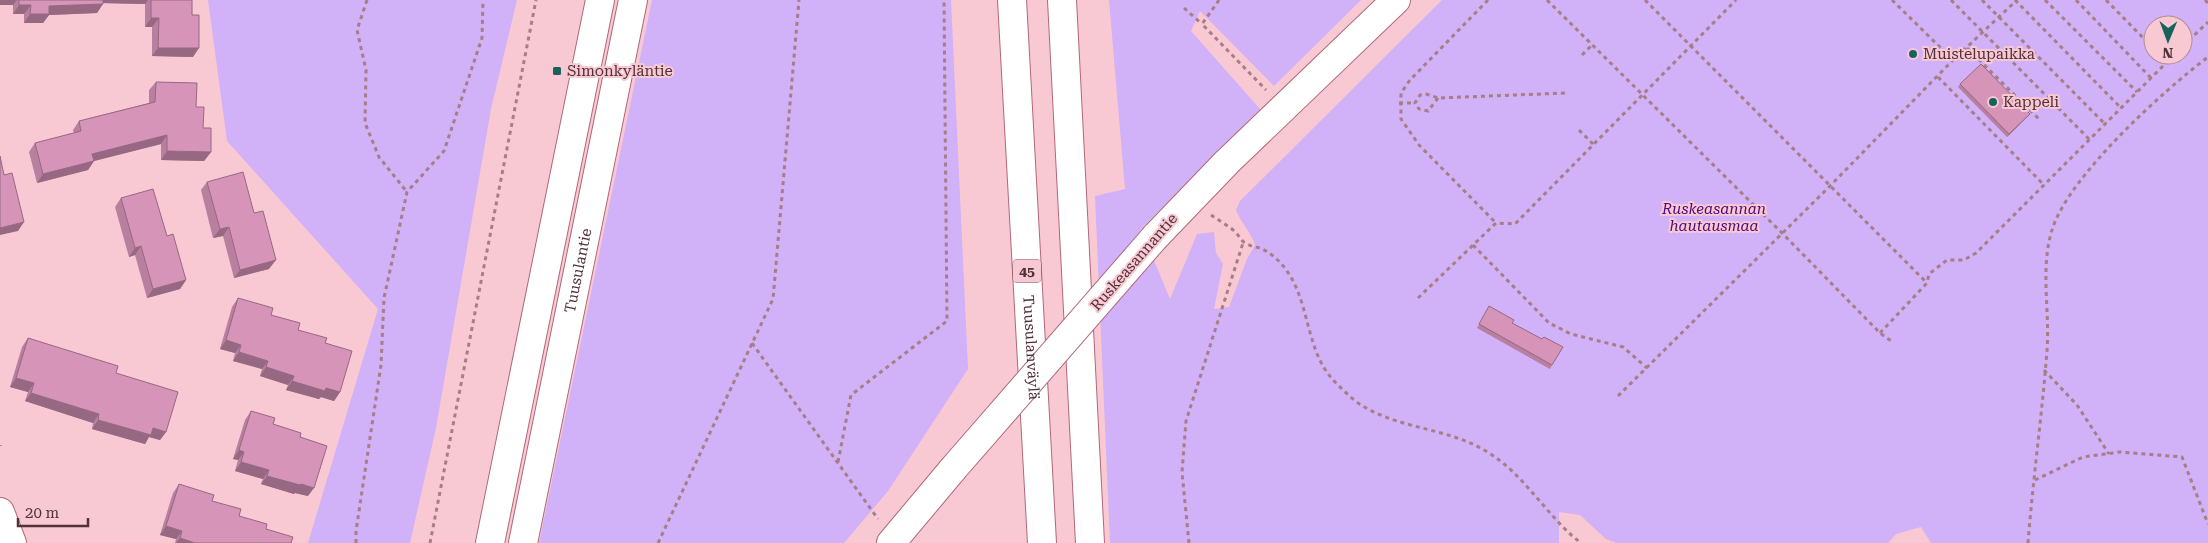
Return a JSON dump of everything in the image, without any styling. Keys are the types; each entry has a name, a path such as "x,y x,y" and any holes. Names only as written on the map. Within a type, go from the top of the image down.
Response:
{"main road":[{"name":"Tuusulantie","path":"490,543 600,0"},
{"name":"Tuusulantie","path":"523,543 633,0"},
{"name":"Tuusulanväylä","path":"1012,0 1042,543"},
{"path":"1062,0 1090,543"},
{"name":"Ruskeasannantie","path":"892,542 1190,199 1396,0"},
{"path":"0,512 12,543"}],"path":[{"path":"367,0 357,30 366,70 365,123 379,157 407,192"},
{"path":"356,543 357,521 381,365 384,298 407,192 444,151 482,38 483,0"},
{"path":"430,543 536,0"},
{"path":"658,543 773,299 799,0"},
{"path":"838,462 850,396 947,321 944,0"},
{"path":"1202,24 1220,0"},
{"path":"1488,0 1410,80 1401,93 1399,103 1401,119 1419,145 1496,223 1515,224 1736,0"},
{"path":"1547,0 1880,333 1894,343"},
{"path":"1645,0 1927,283"},
{"path":"1892,0 1952,60"},
{"path":"1951,0 2090,140"},
{"path":"1982,0 2105,124"},
{"path":"1618,396 1830,186 1938,77 1952,60 1984,33 2016,0 2121,108"},
{"path":"2045,0 2137,92"},
{"path":"2076,0 2151,78"},
{"path":"2106,0 2143,38"},
{"path":"2205,0 2208,3"},
{"path":"1184,8 1284,108"},
{"path":"2193,36 2208,22"},
{"path":"1582,55 1592,45"},
{"path":"1967,48 2040,120"},
{"path":"2028,543 2035,480 2048,311 2046,261 2052,230 2059,213 2077,185 2099,159 2146,110 2208,57"},
{"path":"1880,333 1927,283 1929,274 1947,260 1964,260 1976,253 2164,65"},
{"path":"1938,77 2044,185"},
{"path":"1415,103 1422,94 1438,98 1566,93"},
{"path":"1415,103 1419,109 1428,111 1438,98"},
{"path":"1399,103 1415,103"},
{"path":"1579,130 1593,144"},
{"path":"1190,199 1234,230 1243,243 1271,253 1282,265 1292,279 1299,296 1313,343 1321,360 1334,381 1349,395 1367,409 1387,418 1449,434 1489,452 1531,489 1552,515 1581,543"},
{"path":"1418,298 1496,223"},
{"path":"1189,543 1182,472 1186,421 1243,243"},
{"path":"1473,246 1549,322 1572,334 1623,347 1647,368"},
{"path":"752,343 838,462 892,542"},
{"path":"2044,370 2078,405 2109,454"},
{"path":"2035,480 2083,457 2120,452 2182,457 2208,524"}],"green space":[{"path":"208,0 517,0 491,109 436,428 410,543 308,543 378,309 227,141"},
{"path":"652,0 951,0 968,369 888,491 844,543 539,543"},
{"name":"Ruskeasannan hautausmaa","path":"1109,0 1361,0 1274,86 1200,11 1191,31 1260,109 1141,229 1170,299 1197,234 1214,232 1216,253 1223,264 1214,309 1229,307 1247,259 1255,245 1236,210 1240,201 1442,0 2208,0 2208,543 1931,543 1921,527 1896,534 1888,543 1616,543 1606,539 1580,515 1559,512 1559,543 1110,543 1095,196 1125,189"}],"building":[{"path":"19,0 103,0 103,4 49,6 49,14 30,14 31,5 19,5"},
{"path":"151,0 192,0 192,15 199,15 199,48 158,48 159,18 151,18"},
{"name":"Kappeli","path":"1981,64 2030,114 2009,134 1960,84"},
{"path":"156,82 197,83 196,107 204,107 203,128 211,128 211,152 167,151 167,135 92,154 94,161 43,174 35,143 81,131 79,121 155,102"},
{"path":"0,156 4,175 12,173 24,222 0,228"},
{"path":"243,172 254,213 263,211 276,260 240,270 229,227 220,229 207,182"},
{"path":"153,189 167,236 173,234 186,280 153,289 141,246 135,248 121,198"},
{"path":"238,298 273,308 271,315 300,323 298,330 327,338 325,343 352,351 340,392 326,388 325,391 292,381 294,376 266,367 268,361 239,352 241,345 226,340"},
{"path":"1489,306 1514,320 1512,323 1542,339 1544,337 1563,347 1552,365 1479,324"},
{"path":"28,338 118,366 116,373 178,392 166,432 153,428 151,435 98,420 99,414 31,393 34,383 16,378"},
{"path":"251,411 275,418 273,424 301,433 300,437 327,446 314,488 267,476 269,470 241,462 244,452 239,450"},
{"path":"179,484 214,495 212,501 241,509 239,516 267,524 266,529 293,537 291,543 195,543 180,538 182,531 166,526"}],"place":[{"name":"Muistelupaikka","path":"1913,54"},
{"name":"Simonkyläntie","path":"557,71"},
{"name":"Kappeli","path":"1993,102"}]}
